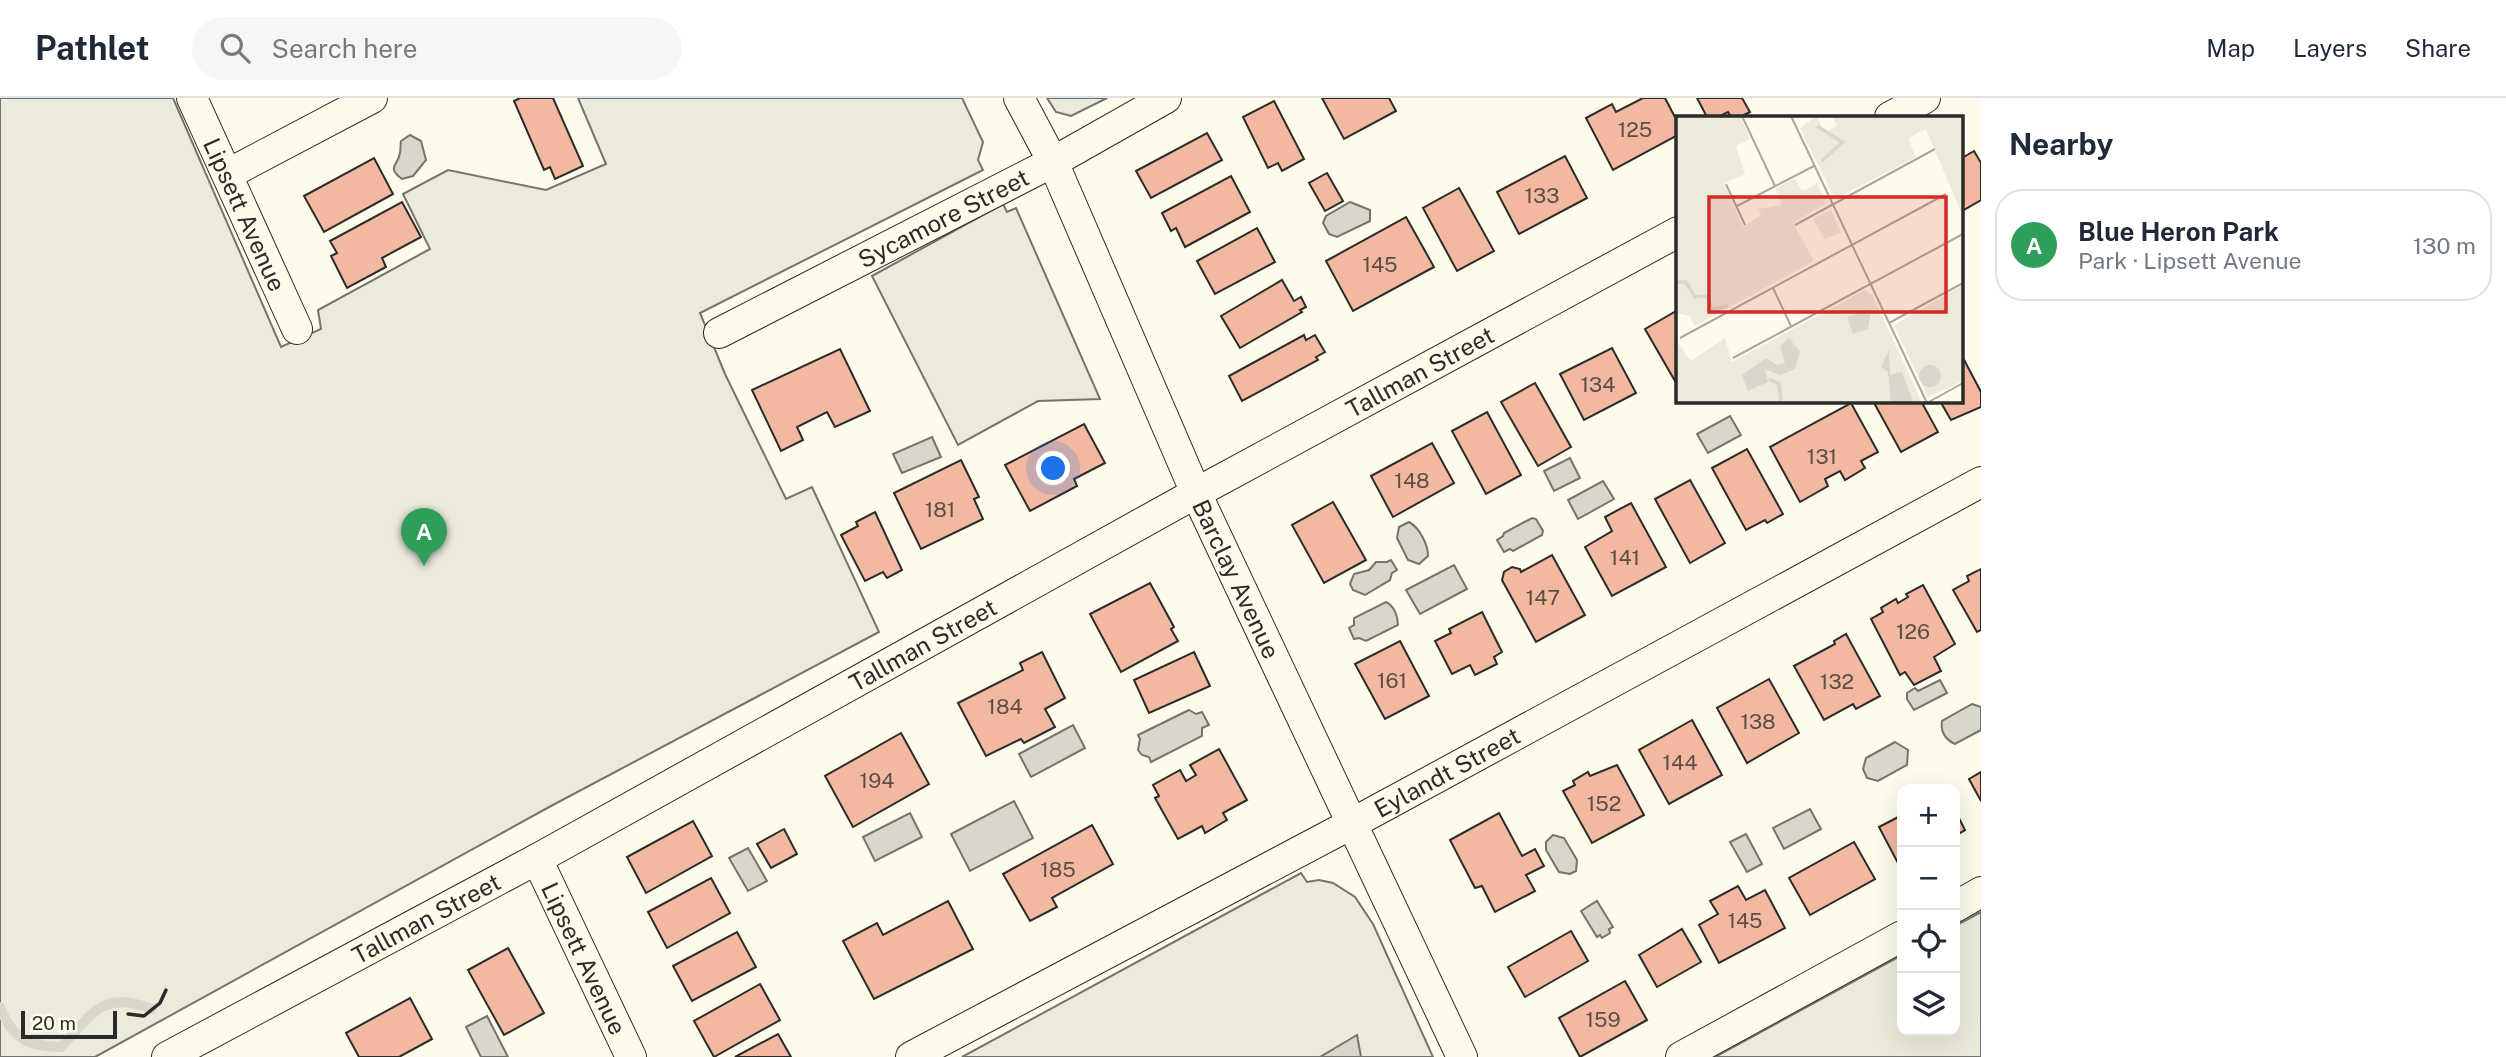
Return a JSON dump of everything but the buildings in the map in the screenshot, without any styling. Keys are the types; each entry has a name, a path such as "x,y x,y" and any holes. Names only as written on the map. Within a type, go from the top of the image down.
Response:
{"street":[{"name":"Lipsett Avenue","path":"192,98 298,329"},
{"path":"228,174 372,98"},
{"name":"Barclay Avenue","path":"1018,98 1053,162 1195,492 1462,1057"},
{"name":"Sycamore Street","path":"719,333 1053,162 1166,98"},
{"path":"1892,116 1926,98"},
{"name":"Tallman Street","path":"167,1057 537,859 1195,492 1676,233"},
{"name":"Eylandt Street","path":"911,1057 1353,823 1981,482"},
{"name":"Lipsett Avenue","path":"537,859 631,1057"},
{"path":"1960,904 1981,892"},
{"path":"1681,1057 1897,939"}],"shaded area":[{"path":"0,98 173,98 281,347 321,329 318,310 430,249 403,194 448,170 546,190 606,164 578,98 962,98 983,142 978,160 983,170 700,313 725,374 786,499 812,487 879,632 551,806 95,1057 0,1057"},
{"path":"1047,98 1107,98 1071,116 1056,112"},
{"path":"410,135 421,141 426,160 413,176 402,179 395,172 394,166 399,157 401,141"},
{"path":"1350,202 1370,210 1370,221 1337,237 1329,234 1323,223 1326,216"},
{"path":"1003,204 1007,212 1016,208 1100,399 1038,401 958,445 872,276"},
{"path":"1730,416 1741,435 1708,453 1697,434"},
{"path":"932,437 941,457 902,473 893,454"},
{"path":"1570,458 1580,478 1554,491 1544,471"},
{"path":"1603,481 1614,499 1578,519 1568,500"},
{"path":"1532,518 1536,519 1543,531 1542,535 1513,551 1510,549 1504,552 1497,540 1504,533"},
{"path":"1409,522 1420,532 1427,547 1428,556 1419,564 1408,560 1397,538 1399,527"},
{"path":"1391,560 1397,570 1392,573 1390,580 1365,595 1353,590 1350,584 1354,574 1369,570 1376,562"},
{"path":"1454,565 1467,589 1420,614 1406,590"},
{"path":"1386,602 1395,612 1398,625 1366,641 1354,639 1349,628 1354,625 1354,618"},
{"path":"1940,680 1947,693 1914,710 1907,699 1907,693 1915,688 1918,691"},
{"path":"1972,704 1981,707 1981,730 1955,744 1944,735 1942,721"},
{"path":"1189,710 1196,714 1202,712 1209,725 1202,728 1202,736 1151,762 1149,757 1142,755 1138,750 1138,735"},
{"path":"1073,725 1085,748 1031,777 1019,754"},
{"path":"1895,742 1908,750 1907,765 1878,781 1867,778 1863,769 1866,758"},
{"path":"1014,801 1033,838 970,871 951,834"},
{"path":"1810,809 1821,829 1784,849 1773,828"},
{"path":"910,813 922,837 875,861 863,837"},
{"path":"1746,834 1762,864 1747,872 1730,842"},
{"path":"1553,835 1564,838 1577,860 1576,871 1570,874 1559,872 1546,850 1546,842"},
{"path":"748,848 767,881 748,891 729,858"},
{"path":"1301,873 1307,882 1319,880 1333,883 1355,897 1373,924 1433,1057 962,1057"},
{"path":"1597,901 1613,927 1609,929 1610,933 1602,938 1600,935 1597,937 1581,911"},
{"path":"1981,912 1981,1057 1715,1057 1897,958 1897,1036 1960,1036 1960,923"},
{"path":"487,1016 508,1057 481,1057 466,1027"},
{"path":"1357,1035 1361,1057 1320,1057"}],"waterway":[{"path":"0,1007 10,1027 23,1039 39,1045 61,1047 90,1016 109,1004 121,1002 152,1009"}],"wall":[{"path":"128,1014 144,1016 160,1003 166,990"}],"place":[{"name":"Blue Heron Park","path":"424,566"}]}
